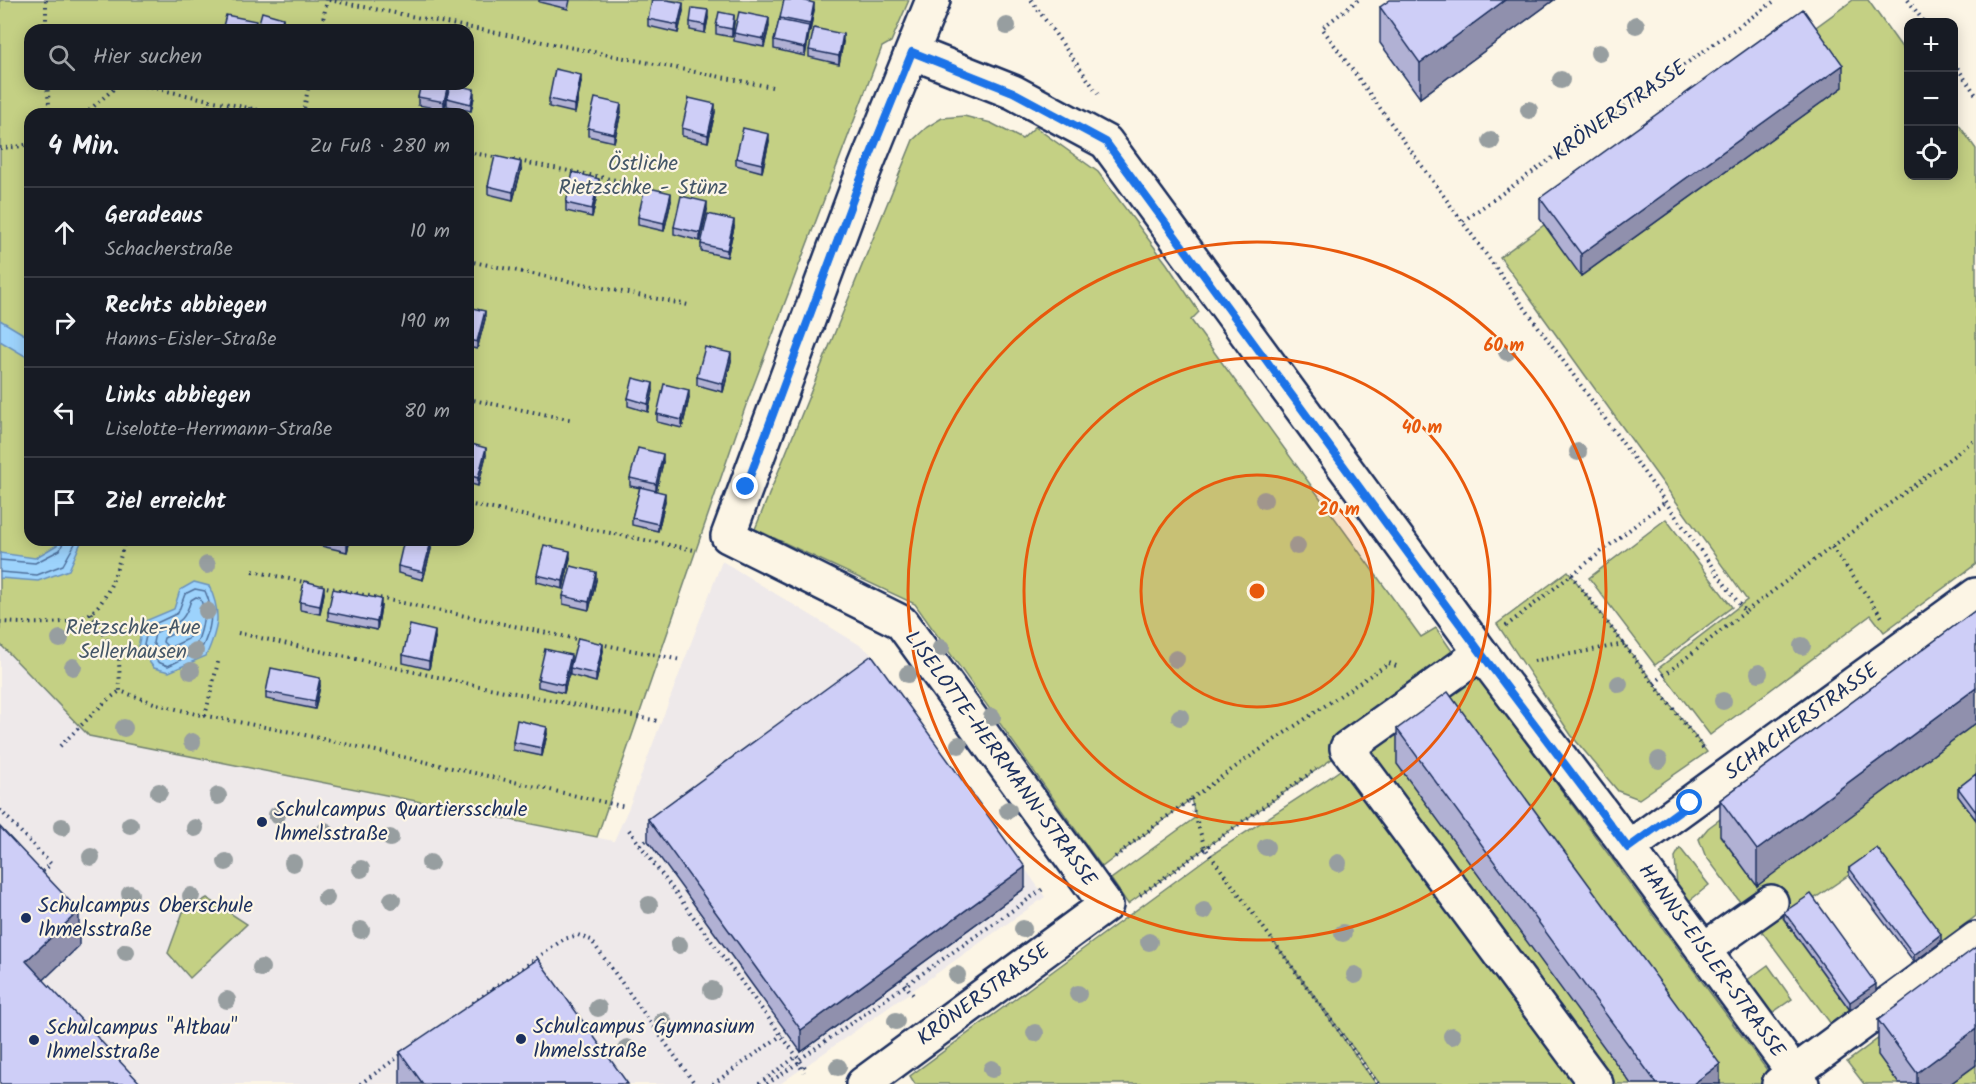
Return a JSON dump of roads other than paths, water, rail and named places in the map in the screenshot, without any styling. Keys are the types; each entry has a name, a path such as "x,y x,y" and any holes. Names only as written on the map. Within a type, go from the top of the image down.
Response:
{"street":[{"name":"LISELOTTE-HERRMANN-STRASSE","path":"933,0 859,183 728,536 901,622 1106,905"},
{"name":"HANNS-EISLER-STRASSE","path":"912,52 1013,92 1106,142 1481,653 1703,950 1792,1080"},
{"name":"SCHACHERSTRASSE","path":"1628,848 1976,595"},
{"path":"1481,653 1347,748 1596,1084"},
{"path":"1703,950 1771,902"},
{"name":"KRÖNERSTRASSE","path":"873,1081 1106,905"},
{"path":"1792,1080 1976,939"}],"water":[{"path":"0,320 24,334 24,355 0,341"},
{"path":"55,546 79,546 69,570 38,581 0,578 0,553 35,558"},
{"path":"194,582 209,586 216,605 216,629 206,656 169,672 154,668 138,647 143,622 174,609 180,590"}],"place":[{"name":"Schulcampus Quartiersschule Ihmelsstraße","path":"262,822"},
{"name":"Schulcampus Oberschule Ihmelsstraße","path":"26,918"},
{"name":"Schulcampus Gymnasium Ihmelsstraße","path":"521,1039"},
{"name":"Schulcampus \"Altbau\" Ihmelsstraße","path":"34,1040"}],"park label":[{"name":"Östliche Rietzschke - Stünz","path":"643,176"},
{"name":"Rietzschke-Aue Sellerhausen","path":"133,640"}]}
